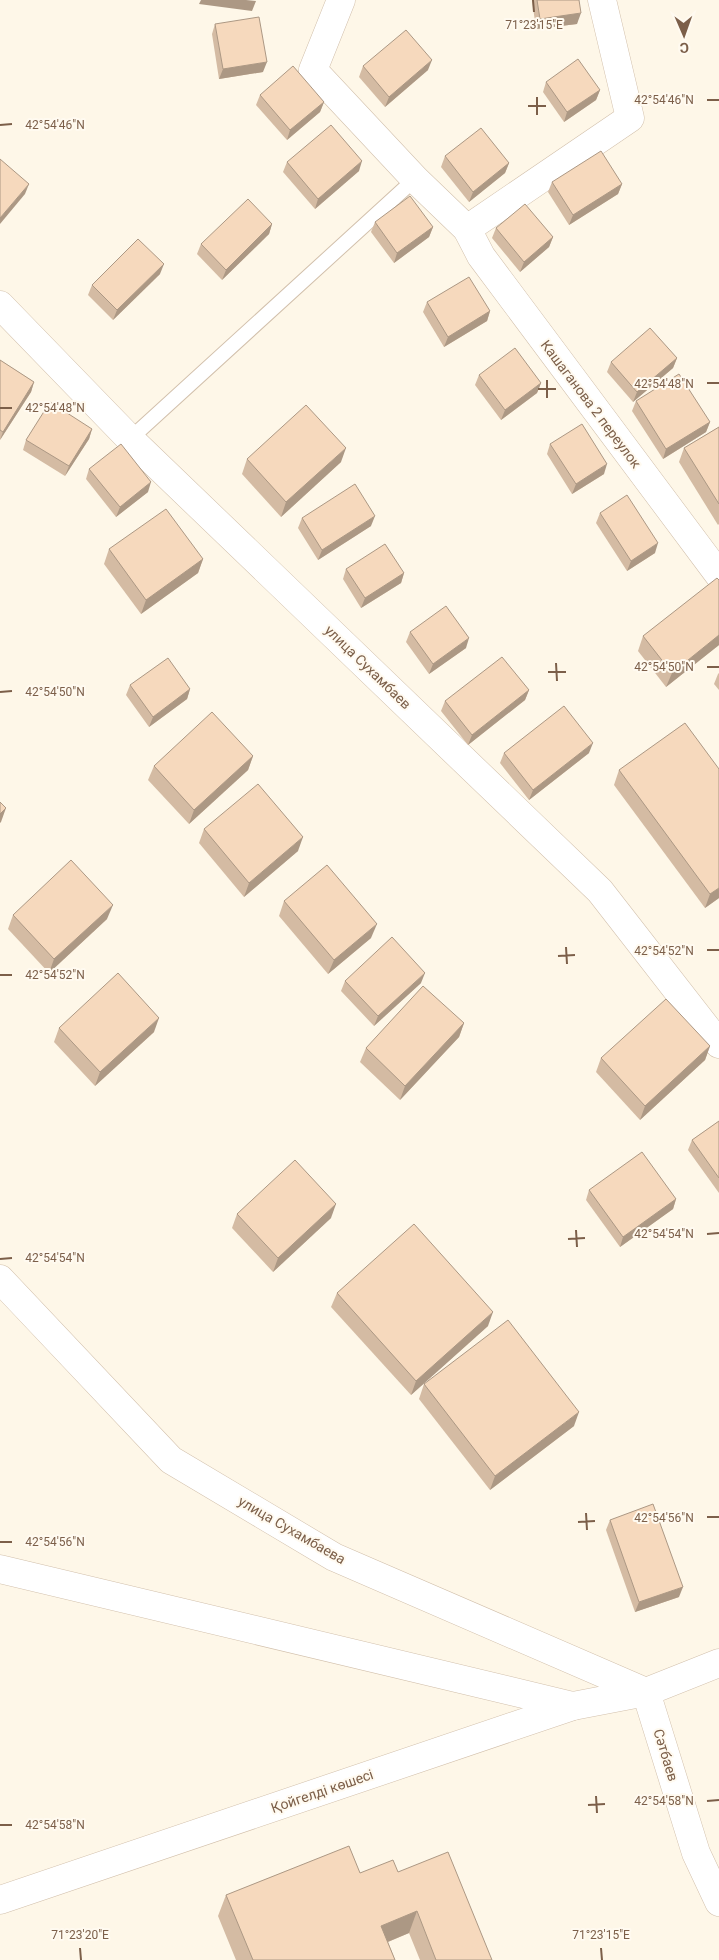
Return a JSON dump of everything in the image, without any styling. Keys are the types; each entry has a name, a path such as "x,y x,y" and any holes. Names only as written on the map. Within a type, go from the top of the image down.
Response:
{"street":[{"name":"Кашаганова 2 переулок","path":"341,0 313,70 415,179 467,229 481,256 719,575"},
{"path":"467,229 630,118 602,0"},
{"name":"улица Сухамбаев","path":"0,305 130,439 600,891 719,1044"},
{"name":"улица Сухамбаева","path":"0,1279 171,1460 334,1557 646,1692"},
{"path":"0,1570 573,1706"},
{"name":"Қойгелді көшесі","path":"0,1900 573,1706 646,1692 719,1663"},
{"name":"Сәтбаев","path":"646,1692 696,1853 719,1902"}],"lane":[{"path":"130,439 415,179"}],"building":[{"path":"537,0 579,0 581,13 540,19"},
{"path":"259,17 267,62 223,69 215,24"},
{"path":"406,30 432,60 389,97 363,66"},
{"path":"578,59 600,90 567,112 546,82"},
{"path":"293,66 324,102 290,130 260,95"},
{"path":"331,125 362,161 318,199 287,162"},
{"path":"481,128 509,163 473,192 445,156"},
{"path":"601,151 622,184 573,215 552,182"},
{"path":"0,159 29,184 0,218"},
{"path":"410,196 433,227 397,253 375,222"},
{"path":"248,199 272,224 226,270 201,244"},
{"path":"525,204 553,237 524,262 496,228"},
{"path":"138,239 164,264 117,310 92,285"},
{"path":"469,277 490,311 448,337 427,302"},
{"path":"650,328 677,358 637,392 611,362"},
{"path":"515,348 541,383 505,410 479,375"},
{"path":"0,360 34,382 3,432 0,430"},
{"path":"679,374 710,422 666,449 636,401"},
{"path":"50,402 92,429 69,466 26,440"},
{"path":"306,405 346,448 286,502 247,459"},
{"path":"582,424 607,464 576,484 550,444"},
{"path":"719,427 719,504 684,448"},
{"path":"121,444 151,482 120,507 89,469"},
{"path":"355,484 375,516 322,550 302,518"},
{"path":"627,495 658,543 631,561 600,513"},
{"path":"166,509 203,559 146,600 109,549"},
{"path":"385,544 404,573 365,598 346,569"},
{"path":"717,578 719,580 719,635 672,673 643,636"},
{"path":"446,606 469,638 433,664 410,632"},
{"path":"502,657 529,690 472,735 445,701"},
{"path":"168,658 190,689 153,717 130,685"},
{"path":"564,706 593,743 533,790 504,753"},
{"path":"212,712 253,756 194,810 154,766"},
{"path":"685,723 719,769 719,888 710,894 619,770"},
{"path":"258,784 303,837 249,883 204,829"},
{"path":"0,802 6,808 0,814"},
{"path":"71,860 113,905 54,959 13,915"},
{"path":"327,865 377,924 334,960 284,901"},
{"path":"392,937 425,973 378,1016 345,981"},
{"path":"118,973 159,1018 100,1072 59,1028"},
{"path":"423,986 464,1023 405,1086 366,1048"},
{"path":"666,999 710,1046 645,1106 601,1058"},
{"path":"719,1121 719,1178 692,1140"},
{"path":"642,1152 676,1199 623,1237 589,1190"},
{"path":"295,1160 336,1204 278,1258 237,1214"},
{"path":"414,1224 493,1312 416,1381 337,1293"},
{"path":"508,1320 579,1412 495,1476 424,1384"},
{"path":"653,1504 683,1587 639,1602 610,1520"},
{"path":"349,1846 360,1873 393,1860 398,1872 448,1852 492,1960 436,1960 417,1911 381,1926 395,1960 253,1960 226,1895"}]}
